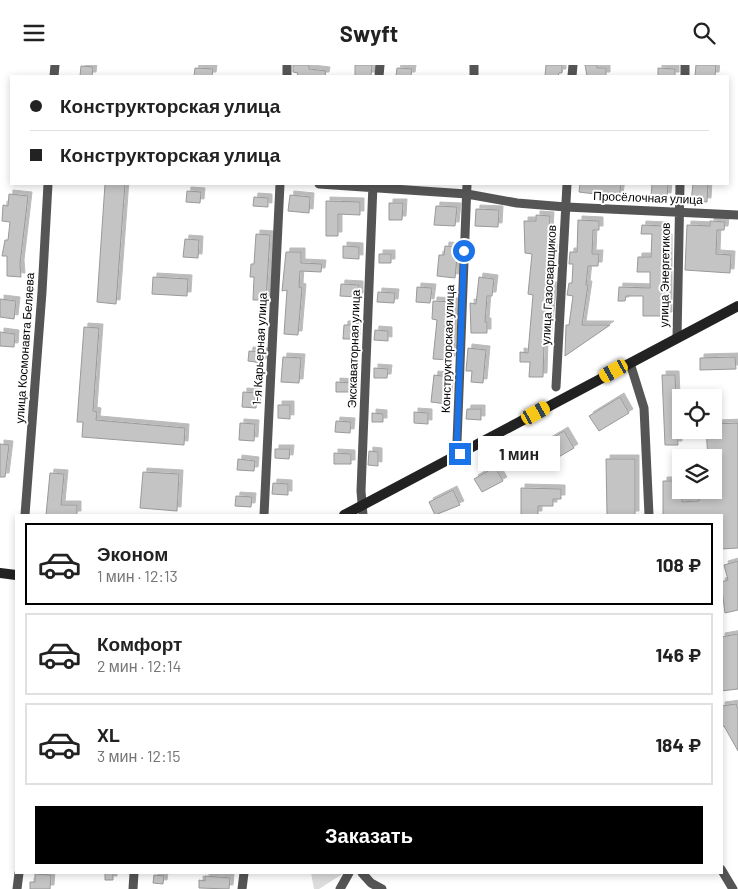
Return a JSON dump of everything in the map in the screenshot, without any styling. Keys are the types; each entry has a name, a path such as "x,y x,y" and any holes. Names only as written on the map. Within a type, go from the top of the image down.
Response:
{"main road":[{"path":"348,514 363,510 460,454 738,306"},
{"path":"0,573 15,575"}],"street":[{"name":"улица Космонавта Беляева","path":"25,514 48,185"},
{"name":"1-я Карьерная улица","path":"264,514 280,185"},
{"name":"Просёлочная улица","path":"346,185 467,194 517,203 566,207 738,215"},
{"name":"Конструкторская улица","path":"460,454 457,442 467,185"},
{"name":"улица Газосварщиков","path":"556,387 567,185"},
{"name":"улица Энергетиков","path":"677,338 680,185"},
{"name":"Экскаваторная улица","path":"363,510 360,491 373,186"},
{"path":"630,363 644,408 649,514"},
{"path":"723,873 732,889"},
{"path":"17,889 19,874"},
{"path":"133,889 134,874"},
{"path":"242,889 244,874"},
{"path":"340,889 348,874"},
{"path":"363,874 371,883 382,889"}],"shaded area":[{"path":"311,874 342,874 319,889 314,889"}],"building":[{"path":"293,65 309,65 309,69 326,71 325,75 297,75 298,73 293,72"},
{"path":"355,65 372,65 371,75 355,75"},
{"path":"546,65 562,65 562,73 558,75 545,75"},
{"path":"585,65 597,65 597,68 606,68 606,75 587,75"},
{"path":"696,65 716,65 715,75 695,75"},
{"path":"81,66 93,67 92,75 80,75"},
{"path":"195,68 213,69 212,75 194,75"},
{"path":"397,68 412,69 411,75 396,75"},
{"path":"658,68 675,69 675,75 658,75"},
{"path":"105,185 125,185 116,304 97,302"},
{"path":"580,185 621,185 619,197 579,192"},
{"path":"652,185 668,185 667,197 651,196"},
{"path":"693,185 708,185 707,202 691,201"},
{"path":"187,191 201,192 200,203 186,202"},
{"path":"9,194 28,196 20,264 21,277 7,276 7,256 2,256 5,240 8,240 10,222 2,221 3,205 8,206"},
{"path":"290,195 310,197 309,213 288,211"},
{"path":"254,197 268,198 268,207 253,206"},
{"path":"326,201 360,202 360,215 338,214 338,236 326,236"},
{"path":"389,203 403,203 402,220 389,220"},
{"path":"436,206 457,207 455,226 434,225"},
{"path":"476,209 499,210 498,227 475,226"},
{"path":"536,215 550,216 548,248 553,248 550,286 553,286 547,343 544,343 543,377 529,377 530,362 520,362 520,352 528,353 533,295 528,294 532,254 525,253 524,221 536,221"},
{"path":"578,220 599,221 599,230 593,230 592,254 599,254 598,266 588,266 586,285 588,285 582,325 610,325 565,356 566,325 569,325 573,296 567,295 569,283 572,283 573,264 569,264 570,252 577,252"},
{"path":"710,221 725,222 724,230 717,230 716,254 731,255 730,273 685,270 687,225 710,226"},
{"path":"642,225 662,226 662,238 668,238 668,316 643,316 643,296 626,296 625,301 618,301 619,287 650,288 650,272 637,272 638,257 651,257 652,234 641,234"},
{"path":"256,234 270,235 266,300 253,300 254,277 250,277 251,264 254,264"},
{"path":"185,239 199,240 198,258 183,257"},
{"path":"343,246 359,247 359,259 343,258"},
{"path":"445,246 458,247 455,278 437,276 439,255 444,255"},
{"path":"286,252 301,252 301,263 322,264 321,272 300,271 299,287 302,288 298,335 284,334 287,290 282,291"},
{"path":"379,254 391,254 391,263 379,263"},
{"path":"153,277 188,279 187,296 152,294"},
{"path":"479,277 494,279 492,296 487,296 485,322 487,322 487,333 471,333 470,303 476,304"},
{"path":"341,284 359,285 359,297 340,296"},
{"path":"417,287 432,288 430,303 416,302"},
{"path":"378,292 395,293 394,303 377,302"},
{"path":"0,299 16,301 14,319 0,317"},
{"path":"433,301 454,302 451,360 433,359 437,320 432,319"},
{"path":"344,325 356,325 356,339 343,339"},
{"path":"84,327 99,328 93,411 97,412 96,420 185,428 184,445 82,437 83,422 77,422"},
{"path":"375,330 388,331 388,341 374,340"},
{"path":"0,332 15,334 14,347 0,346"},
{"path":"468,348 486,350 483,383 471,382 472,371 466,371"},
{"path":"249,351 264,352 262,363 248,361"},
{"path":"283,357 301,358 299,383 281,382"},
{"path":"735,357 736,369 700,370 700,358"},
{"path":"374,368 388,369 387,378 374,378"},
{"path":"434,375 450,377 447,404 431,402"},
{"path":"662,375 675,375 676,389 672,389 672,439 678,439 678,445 665,445"},
{"path":"336,382 353,383 352,392 336,392"},
{"path":"243,392 257,393 256,408 242,407"},
{"path":"620,397 629,413 599,431 589,416"},
{"path":"278,405 290,405 290,419 278,418"},
{"path":"467,409 481,409 481,420 466,419"},
{"path":"414,412 428,413 428,424 414,423"},
{"path":"372,413 383,414 383,422 372,422"},
{"path":"336,421 351,422 350,433 335,432"},
{"path":"240,423 255,424 254,441 239,440"},
{"path":"738,423 738,548 723,549 723,514 663,514 663,481 672,481 672,499 682,499 682,502 699,501 699,499 722,499 722,449 707,449 707,439 722,439 722,424"},
{"path":"564,431 574,448 540,468 530,451"},
{"path":"0,444 9,445 5,477 0,477"},
{"path":"275,449 290,449 289,459 275,458"},
{"path":"369,451 378,452 378,466 368,465"},
{"path":"334,453 351,454 351,464 334,464"},
{"path":"238,459 255,461 254,471 237,470"},
{"path":"606,459 635,459 635,514 607,514"},
{"path":"495,467 503,481 482,492 474,479"},
{"path":"143,472 179,474 177,511 140,508"},
{"path":"50,473 64,474 61,505 77,505 77,514 46,514"},
{"path":"273,483 288,484 288,495 272,494"},
{"path":"521,488 561,489 561,499 553,499 553,506 538,506 538,514 521,514"},
{"path":"453,490 460,505 435,514 429,502"},
{"path":"236,496 252,497 251,507 235,506"},
{"path":"738,561 738,610 725,613 723,581 728,580 724,565"},
{"path":"738,634 738,689 723,691 723,637"},
{"path":"736,704 738,709 738,751 723,726 723,706"},
{"path":"35,874 51,875 50,889 30,889 30,882 35,882"},
{"path":"105,874 113,874 113,880 105,880"},
{"path":"154,875 164,876 163,884 153,883"},
{"path":"205,876 230,878 229,889 199,888 199,880 205,881"}],"route":[{"path":"460,454 457,442 464,251"}]}
